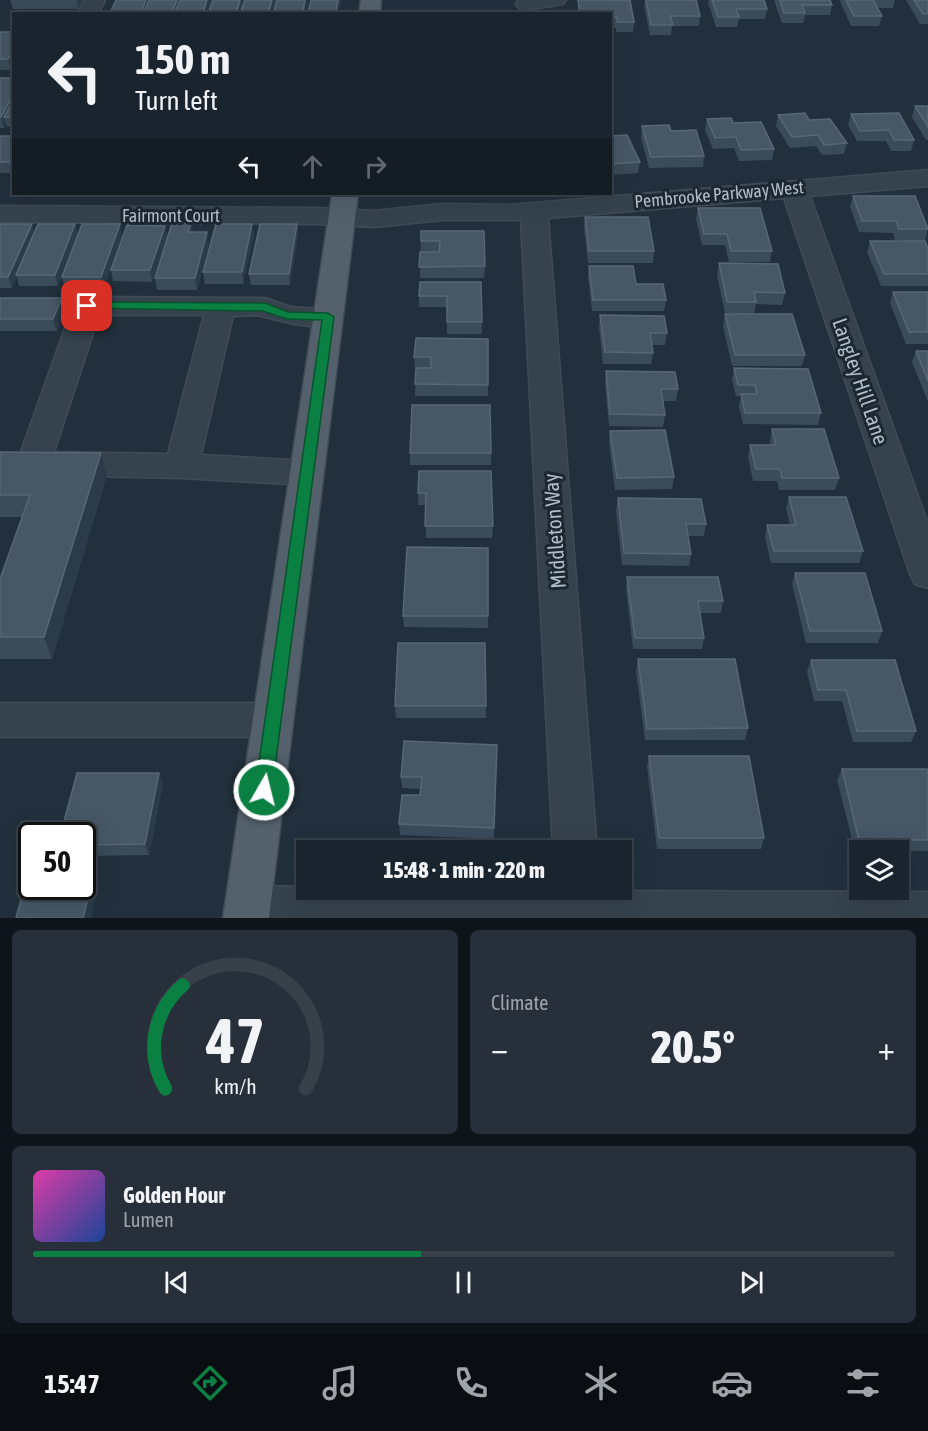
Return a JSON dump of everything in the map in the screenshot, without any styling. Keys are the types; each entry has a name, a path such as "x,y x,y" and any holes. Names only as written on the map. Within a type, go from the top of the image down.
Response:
{"main road":[{"path":"247,913 328,317 353,210"}],"street":[{"path":"526,4 556,0"},
{"name":"Pembrooke Parkway West","path":"353,210 408,226 488,221 522,212 928,178"},
{"name":"Langley Hill Lane","path":"794,188 928,574"},
{"name":"Fairmont Court","path":"0,214 353,210"},
{"name":"Middleton Way","path":"522,212 574,840"},
{"path":"34,463 87,306 265,307 287,316 328,317"},
{"path":"182,466 221,307"},
{"path":"0,462 182,466 307,473"},
{"path":"0,720 273,720"},
{"path":"247,913 578,901 928,914"}],"building":[{"path":"116,0 146,0 141,12 110,12"},
{"path":"149,0 177,0 172,12 144,12"},
{"path":"180,0 207,0 203,12 175,12"},
{"path":"213,0 240,0 237,11 209,11"},
{"path":"245,0 272,0 269,11 241,11"},
{"path":"277,0 305,0 303,11 274,11"},
{"path":"311,0 338,0 336,12 308,12"},
{"path":"578,0 630,0 634,22 617,22 617,17 612,17 612,12 580,12"},
{"path":"646,0 696,0 700,16 670,16 673,25 651,25"},
{"path":"712,0 764,0 767,9 736,9 739,17 718,17"},
{"path":"780,0 830,0 832,5 802,5 805,13 784,13"},
{"path":"846,0 873,0 882,16 854,16"},
{"path":"914,0 928,0 928,14 923,14"},
{"path":"0,32 12,32 12,53 8,59 0,59"},
{"path":"0,78 12,78 12,98 0,117"},
{"path":"12,103 12,117 4,117"},
{"path":"915,106 928,106 928,127"},
{"path":"805,113 809,120 830,119 847,143 824,145 818,135 792,137 778,115"},
{"path":"899,113 914,140 894,140 889,130 860,131 851,114"},
{"path":"731,118 733,123 761,122 774,149 741,150 736,137 715,138 707,119"},
{"path":"669,125 671,131 696,130 704,156 651,157 642,126"},
{"path":"627,135 640,162 612,164 612,136"},
{"path":"0,136 12,136 12,162 0,162"},
{"path":"853,196 915,196 928,229 899,229 896,221 862,221"},
{"path":"698,208 760,208 772,251 731,251 727,234 704,234"},
{"path":"585,217 648,217 654,251 589,251"},
{"path":"172,223 191,223 188,232 207,232 195,278 155,278"},
{"path":"0,224 32,224 8,277 0,277"},
{"path":"38,224 75,224 55,275 16,275"},
{"path":"82,224 120,224 101,277 62,277"},
{"path":"216,224 252,224 242,272 203,272"},
{"path":"260,224 297,224 289,274 249,274"},
{"path":"127,225 165,226 150,270 111,270"},
{"path":"421,231 484,231 485,266 419,267 420,252 439,252 440,241 421,241"},
{"path":"870,241 925,241 928,248 928,274 884,274"},
{"path":"719,263 778,264 785,293 754,292 756,302 727,302"},
{"path":"589,266 633,266 636,284 663,284 666,300 593,300"},
{"path":"420,282 481,282 482,322 447,322 447,296 419,296"},
{"path":"893,292 928,292 928,332 909,332"},
{"path":"0,298 62,298 53,319 0,319"},
{"path":"725,314 792,314 805,355 735,355"},
{"path":"600,315 664,316 667,333 650,333 653,353 605,352"},
{"path":"416,338 488,339 488,385 415,384 416,368 431,368 431,357 414,357"},
{"path":"916,351 928,351 928,381"},
{"path":"734,368 808,369 821,413 745,413 741,394 757,394 755,385 738,385"},
{"path":"606,371 675,372 678,389 661,389 665,415 610,414"},
{"path":"412,405 490,405 491,453 410,453"},
{"path":"772,429 824,429 839,478 782,478 780,469 756,469 750,445 776,445"},
{"path":"665,430 674,477 617,478 610,431"},
{"path":"0,452 101,453 44,637 0,637 0,579 30,495 0,495"},
{"path":"419,471 491,471 493,526 425,526 426,493 418,493"},
{"path":"789,497 846,497 863,551 774,551 767,525 796,525"},
{"path":"618,498 701,499 706,524 686,524 691,554 624,553"},
{"path":"407,547 488,548 488,616 403,616"},
{"path":"795,573 865,573 882,631 810,631"},
{"path":"627,577 718,577 723,601 698,601 704,638 635,638"},
{"path":"398,643 485,643 486,706 395,706"},
{"path":"638,659 735,659 748,728 647,729"},
{"path":"811,660 895,660 916,731 857,731 846,690 818,690"},
{"path":"404,741 497,745 494,828 399,824 402,795 420,795 422,777 401,777"},
{"path":"649,756 749,756 764,838 659,838"},
{"path":"842,769 927,769 928,840 859,840"},
{"path":"77,773 159,773 145,844 96,845 96,822 64,822"},
{"path":"21,900 88,900 83,918 16,918"}],"route":[{"path":"87,306 265,307 287,316 328,317 264,790"}]}
